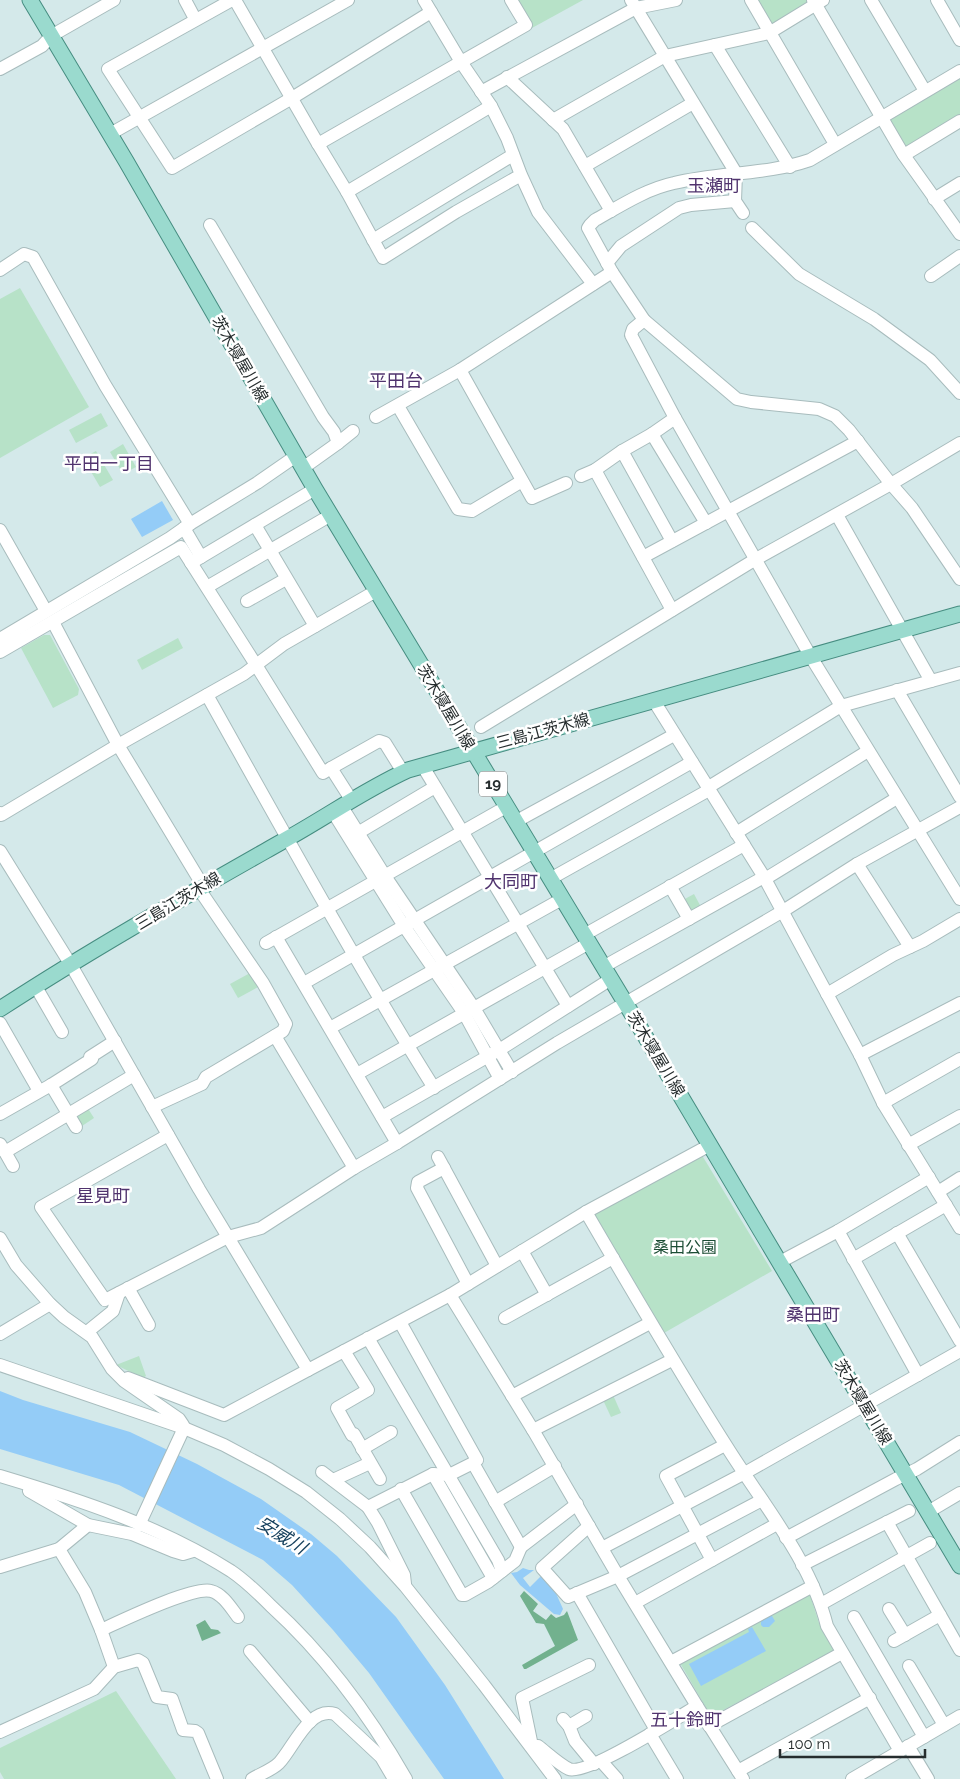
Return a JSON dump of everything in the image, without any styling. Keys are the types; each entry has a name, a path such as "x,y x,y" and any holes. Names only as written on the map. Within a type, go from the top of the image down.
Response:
{"main road":[{"name":"茨木寝屋川線","path":"30,0 110,134 315,489 626,1004 959,1562"},
{"name":"三島江茨木線","path":"2,1004 36,987 201,888 386,780 403,772 472,750 654,701 960,614"}],"street":[{"path":"0,69 42,46 51,36 114,0"},
{"path":"185,0 193,14"},
{"path":"431,12 292,98 172,168 108,70 233,0 264,48 292,98 318,144 347,192 383,258 456,212 521,175"},
{"path":"110,134 348,0"},
{"path":"424,0 461,62 491,106 507,138 538,212 593,284"},
{"path":"318,144 526,25 511,0"},
{"path":"482,92 634,4 676,0"},
{"path":"751,0 836,144"},
{"path":"871,0 924,91"},
{"path":"937,0 960,40"},
{"path":"553,120 665,56 770,33 817,2 880,118 934,199 960,234"},
{"path":"634,4 736,173 735,201 743,213"},
{"path":"715,45 790,167"},
{"path":"960,71 810,160 790,167 736,173 675,182 661,186 644,193 595,220 588,228 610,268 644,320 737,399 819,409 835,416 849,430 912,508 960,580"},
{"path":"507,77 563,129 611,211"},
{"path":"585,166 693,103"},
{"path":"347,192 491,106"},
{"path":"904,155 960,121"},
{"path":"373,240 513,155"},
{"path":"934,199 960,183"},
{"path":"444,196 456,212"},
{"path":"376,417 460,370 593,284 610,268 621,246 679,208 690,204 735,201"},
{"path":"210,225 323,417 334,432 338,443"},
{"path":"752,228 776,254 799,274 874,319 930,360 960,393"},
{"path":"0,270 24,254 33,257 187,526 196,560 207,587 323,773 379,740 385,743 403,772"},
{"path":"931,276 960,256"},
{"path":"644,320 633,329 630,335 675,418 811,657 960,899"},
{"path":"460,370 532,498 566,483"},
{"path":"398,406 458,509 472,511 522,481"},
{"path":"581,476 595,470 675,418"},
{"path":"0,652 50,616 187,526 299,462 338,443 353,431"},
{"path":"652,434 706,523"},
{"path":"643,557 858,441"},
{"path":"481,727 756,559 891,484 960,442"},
{"path":"622,451 672,541"},
{"path":"595,470 672,610"},
{"path":"196,560 315,489"},
{"path":"836,514 931,681"},
{"path":"207,587 331,515"},
{"path":"255,525 315,626"},
{"path":"0,530 50,616 118,746 201,888 263,983 286,1024 283,1032 206,1077 202,1084 152,1107"},
{"path":"0,639 50,616 181,547 196,560"},
{"path":"247,601 286,578"},
{"path":"0,813 1,815 244,674 284,644 376,591"},
{"path":"550,879 708,789 841,706 960,673"},
{"path":"897,690 960,797"},
{"path":"207,695 328,908 434,1088"},
{"path":"654,701 765,878 860,1055 883,1102 960,1228"},
{"path":"515,822 674,734"},
{"path":"736,833 868,751"},
{"path":"304,983 692,762"},
{"path":"422,765 568,1006"},
{"path":"332,768 354,835 409,923 469,1011 499,1050 512,1072"},
{"path":"354,835 435,787"},
{"path":"382,1117 499,1050 568,1006 607,973 689,918 765,878 897,798"},
{"path":"397,1143 304,983 271,940 506,807"},
{"path":"168,1135 41,1207 105,1300 228,1237 261,1228 354,1168 557,1043 783,911 857,864 960,807"},
{"path":"357,1074 545,968 586,939 670,886 744,845"},
{"path":"0,851 72,965 168,1135 308,1370"},
{"path":"857,864 910,947"},
{"path":"670,886 689,918"},
{"path":"330,1028 562,899"},
{"path":"827,994 892,955 960,919"},
{"path":"36,987 62,1032"},
{"path":"860,1055 960,1003"},
{"path":"469,1011 487,1056 500,1079"},
{"path":"0,1023 39,1091"},
{"path":"276,1036 354,1168"},
{"path":"0,1114 92,1059 90,1057 115,1041"},
{"path":"883,1102 960,1059"},
{"path":"13,1166 1,1146 68,1114 134,1075"},
{"path":"51,1085 76,1127"},
{"path":"908,1145 960,1116"},
{"path":"116,1374 224,1415 450,1295 586,1212 710,1145"},
{"path":"468,1284 416,1188 418,1182 441,1162 497,1266"},
{"path":"780,1262 838,1231 929,1177"},
{"path":"938,1192 960,1178"},
{"path":"853,1258 946,1204"},
{"path":"586,1212 672,1360 802,1565 821,1604 826,1626 842,1653 904,1749 928,1779"},
{"path":"838,1231 918,1375"},
{"path":"897,1232 960,1341"},
{"path":"0,1238 16,1265 50,1304 64,1317 87,1332 98,1344 116,1374 179,1419 183,1430 141,1522"},
{"path":"522,1251 547,1295"},
{"path":"505,1318 613,1258"},
{"path":"124,1291 148,1325"},
{"path":"87,1332 113,1311 124,1291"},
{"path":"450,1295 555,1466 618,1576 739,1776 870,1698"},
{"path":"0,1334 50,1304"},
{"path":"368,1508 401,1489 433,1474 449,1475 477,1460 400,1322"},
{"path":"512,1396 650,1323"},
{"path":"368,1338 498,1560 498,1574"},
{"path":"344,1351 368,1390 337,1408 380,1479"},
{"path":"602,1548 743,1474 960,1351"},
{"path":"533,1430 672,1360"},
{"path":"0,1365 224,1445 262,1465 306,1492 340,1519 370,1547 405,1586 532,1746 555,1779"},
{"path":"362,1449 391,1432"},
{"path":"786,1538 905,1474 918,1469 960,1442"},
{"path":"712,1560 666,1476 726,1446"},
{"path":"370,1462 328,1476 368,1508 378,1523 404,1575 405,1586"},
{"path":"473,1463 521,1547"},
{"path":"495,1502 555,1466"},
{"path":"433,1474 498,1574"},
{"path":"0,1476 141,1522 231,1572 253,1589 304,1637 370,1722 398,1776"},
{"path":"20,1482 28,1491 88,1524 132,1534 183,1554 193,1551"},
{"path":"401,1489 462,1595 465,1595 498,1574 515,1561 521,1547 577,1504"},
{"path":"928,1512 960,1493"},
{"path":"589,1526 542,1568 568,1597 618,1576 762,1500"},
{"path":"802,1565 909,1511"},
{"path":"887,1522 960,1650"},
{"path":"0,1567 59,1549 88,1524"},
{"path":"635,1603 777,1524"},
{"path":"821,1604 930,1543"},
{"path":"59,1549 85,1592 114,1667"},
{"path":"670,1662 813,1586"},
{"path":"101,1630 175,1598 200,1591 210,1591 224,1598 238,1617"},
{"path":"577,1594 677,1779"},
{"path":"889,1609 899,1638 940,1615"},
{"path":"854,1617 924,1737"},
{"path":"250,1651 261,1673 310,1722"},
{"path":"709,1726 842,1653"},
{"path":"0,1732 94,1690 114,1667 138,1660 143,1663 157,1697 172,1699 183,1730 198,1733 217,1779"},
{"path":"532,1746 522,1698 589,1665"},
{"path":"909,1666 944,1725"},
{"path":"532,1746 538,1746 570,1769 579,1770 598,1763 697,1706"},
{"path":"252,1779 278,1764 310,1722 321,1714 327,1713 335,1714 398,1776"},
{"path":"586,1716 566,1723 575,1740 616,1779"},
{"path":"854,1778 960,1716"}],"green space":[{"path":"516,0 583,0 532,28"},
{"path":"752,0 809,0 812,6 770,31"},
{"path":"960,78 960,117 908,148 903,147 889,123 890,119"},
{"path":"20,288 89,407 0,458 0,299"},
{"path":"101,413 108,426 76,443 69,430"},
{"path":"123,444 136,467 123,474 110,452"},
{"path":"96,451 113,480 100,487 83,458"},
{"path":"44,635 50,635 79,689 78,695 53,708 21,648"},
{"path":"178,638 183,648 142,670 137,660"},
{"path":"694,894 701,907 693,911 688,910 683,900"},
{"path":"250,973 260,986 238,998 230,984"},
{"path":"87,1107 94,1118 79,1128 75,1115"},
{"name":"桑田公園","path":"700,1152 772,1271 664,1333 595,1216 595,1212"},
{"path":"139,1356 146,1376 143,1378 116,1365"},
{"path":"613,1395 621,1413 611,1417 603,1400"},
{"path":"524,1591 538,1604 533,1611 546,1620 551,1614 556,1618 564,1615 567,1611 578,1640 526,1669 522,1665 555,1646 544,1624 536,1623 520,1596"},
{"path":"804,1593 810,1595 819,1623 834,1651 714,1715 709,1713 680,1663"},
{"path":"205,1620 211,1629 218,1630 221,1633 202,1641 196,1625"},
{"path":"116,1691 176,1779 4,1779 0,1772 0,1748"}],"water":[{"path":"162,501 173,520 142,537 131,519"},
{"name":"安威川","path":"0,1391 23,1400 130,1432 197,1464 261,1499 311,1534 337,1556 396,1617 445,1685 504,1779 444,1779 369,1673 292,1585 263,1560 119,1485 0,1449"},
{"path":"523,1568 534,1570 523,1578 530,1587 541,1576 555,1591 563,1609 560,1615 554,1614 520,1585 511,1573"},
{"path":"772,1616 775,1621 769,1627 763,1627 761,1621"},
{"path":"752,1627 766,1651 701,1686 689,1664 749,1632 748,1629"}],"district":[{"name":"玉瀬町","path":"714,185"},
{"name":"平田台","path":"396,380"},
{"name":"平田一丁目","path":"109,463"},
{"name":"大同町","path":"511,881"},
{"name":"星見町","path":"103,1195"},
{"name":"桑田町","path":"813,1314"},
{"name":"五十鈴町","path":"686,1719"}]}
